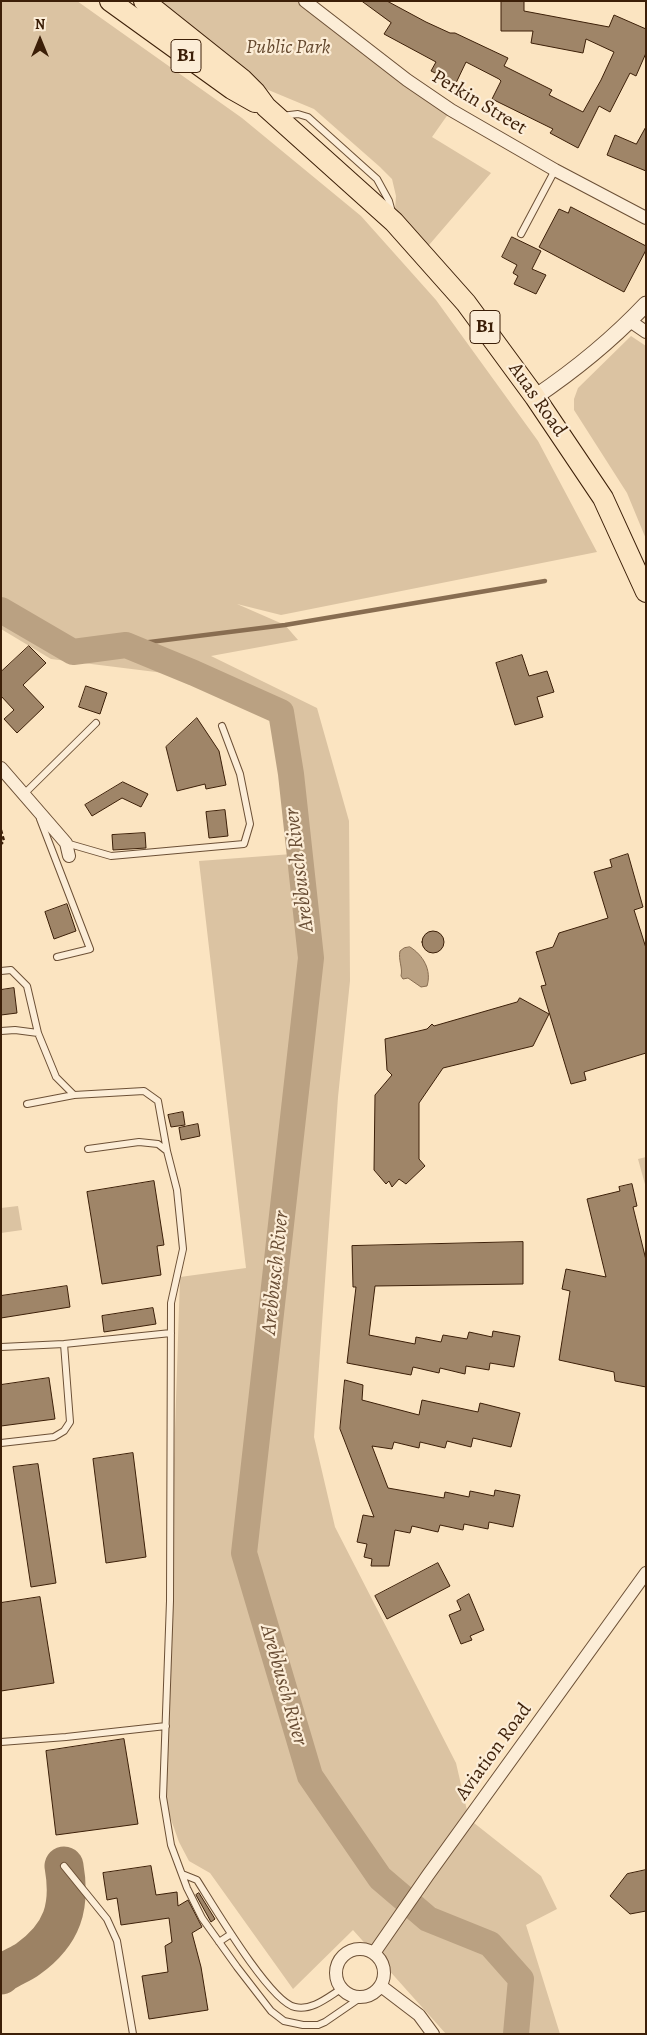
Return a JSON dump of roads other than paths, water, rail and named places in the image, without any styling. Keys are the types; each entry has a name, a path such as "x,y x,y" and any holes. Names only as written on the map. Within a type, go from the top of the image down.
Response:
{"main road":[{"name":"Auas Road","path":"110,1 232,89 271,112"},
{"name":"Auas Road","path":"144,1 242,80 255,92 271,112 394,222 466,303 535,397 603,498 646,592"}],"street":[{"name":"Perkin Street","path":"305,1 407,80 451,110 554,170 646,218"},
{"path":"535,397 577,368 630,321 646,304"},
{"path":"630,321 646,332"},
{"path":"1,768 66,843 69,856"},
{"name":"Aviation Road","path":"374,1953 646,1573"},
{"path":"363,1949 374,1953 382,1962 384,1974 381,1986 372,1994 360,1998 350,1995 341,1989 336,1978 336,1967 342,1957 352,1950 363,1949"},
{"path":"381,1986 419,2015 433,2034"}],"lane":[{"path":"521,234 554,170"},
{"path":"24,794 96,724"},
{"path":"66,843 111,856 244,844 250,824 240,774 222,726"},
{"path":"36,809 90,949 57,956"},
{"path":"1,971 12,970 27,986 38,1032 56,1077 74,1095"},
{"path":"1,1031 38,1032"},
{"path":"27,1104 74,1095 144,1091 158,1101 167,1151 177,1190 183,1249 171,1303 170,1600 163,1797 171,1844 202,1918 255,1992 271,2011 284,2021 303,2025 318,2025 360,1998"},
{"path":"88,1149 139,1142 158,1144 167,1151"},
{"path":"1,1347 64,1344 171,1333"},
{"path":"1,1443 54,1437 64,1431 70,1422 64,1344"},
{"path":"1,1742 166,1726"},
{"path":"64,1866 107,1919 117,1940 133,2034"},
{"path":"182,1874 197,1880 232,1934 275,1993 287,2004 305,2008 318,2003 341,1989"},
{"path":"219,1942 232,1934"}],"waterway":[{"path":"126,645 285,625 545,581"},
{"name":"Arebbusch River","path":"1,610 73,652 126,645 281,712 291,774 311,958 244,1553 310,1776 380,1878 428,1919 490,1944 521,1979 516,2034"}],"park label":[{"name":"Public Park","path":"288,48"}]}
